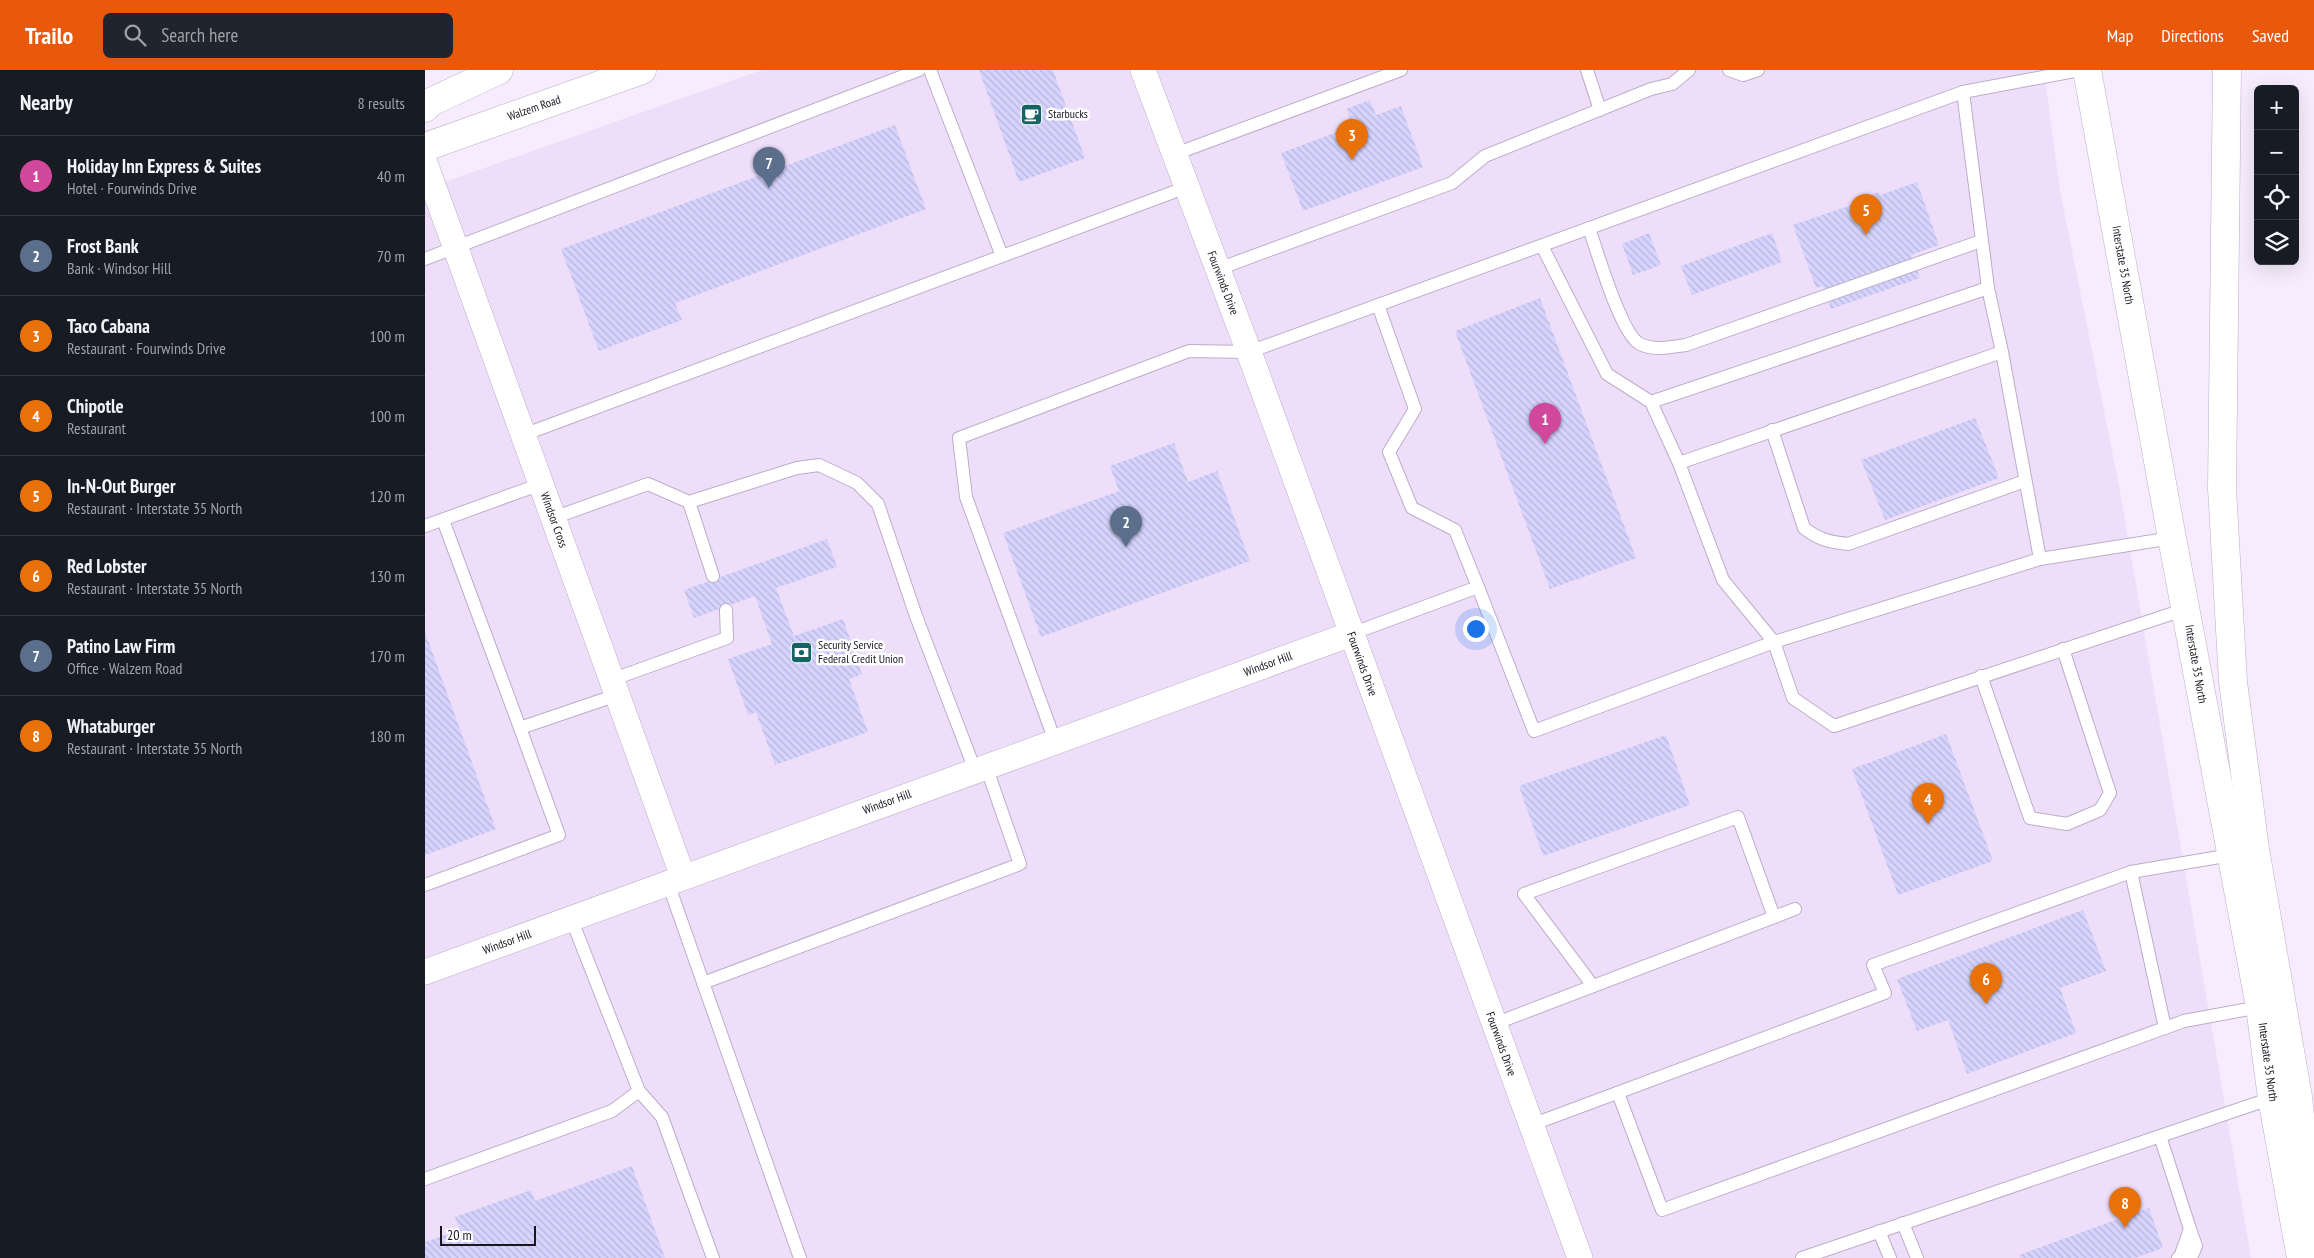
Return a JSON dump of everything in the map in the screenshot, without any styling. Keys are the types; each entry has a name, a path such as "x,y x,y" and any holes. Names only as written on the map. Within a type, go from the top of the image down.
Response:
{"main road":[{"path":"425,108 431,102 499,70"},
{"name":"Walzem Road","path":"425,147 642,70"},
{"name":"Interstate 35 North","path":"2087,70 2260,1007 2272,1098 2301,1258"},
{"path":"2227,70 2222,488 2233,682 2255,849 2298,1097 2314,1248"}],"street":[{"name":"Fourwinds Drive","path":"1143,70 1249,352 1580,1258"},
{"name":"Windsor Cross","path":"425,163 614,688 675,880"},
{"name":"Windsor Hill","path":"425,972 1351,634"}],"lane":[{"path":"425,259 456,249 503,228 898,74 919,70"},
{"path":"929,70 1002,256"},
{"path":"1175,154 1401,70"},
{"path":"1587,70 1600,110"},
{"path":"1218,269 1452,183 1485,156 1651,89 1672,84 1689,70"},
{"path":"1729,70 1743,75 1758,70"},
{"path":"1055,741 966,497 959,438 1189,350 1249,352 1963,92 2080,70"},
{"path":"1963,92 1988,288 2002,352 2040,559"},
{"path":"523,435 1187,187"},
{"path":"1589,228 1624,326 1638,343 1658,349 1685,345 1981,241"},
{"path":"1542,246 1607,374 1651,402 1679,463 1723,580 1774,642 1793,698 1835,726 1981,676 2186,610"},
{"path":"1651,402 1988,288"},
{"path":"1378,305 1415,409 1389,452 1411,508 1455,530 1479,586 1534,731 1774,642 2040,559 2172,538"},
{"path":"1679,463 2002,352"},
{"path":"1772,430 1804,528 1817,538 1830,542 1848,544 2025,481"},
{"path":"553,518 648,484 689,502 797,468 819,465 857,483 877,504 916,616 1020,864 703,983"},
{"path":"425,526 541,484"},
{"path":"689,502 713,576"},
{"path":"425,885 559,835 443,520"},
{"path":"1351,634 1479,586"},
{"path":"520,728 727,638 726,610"},
{"path":"1981,676 2030,818 2067,824 2100,810 2110,793 2063,649"},
{"path":"1593,986 1524,894 1738,818 1774,917"},
{"path":"1531,1126 1885,993 1873,965 2131,872 2231,855"},
{"path":"2131,872 2165,1028"},
{"path":"675,880 703,983 800,1258"},
{"path":"1494,1024 1795,909"},
{"path":"571,918 639,1091 662,1117 713,1258"},
{"path":"1619,1092 1662,1210 2184,1021 2260,1007"},
{"path":"425,1179 612,1111 639,1091"},
{"path":"1803,1258 2272,1098"},
{"path":"2160,1136 2196,1246 2191,1258"},
{"path":"1903,1223 1917,1258"},
{"path":"2178,1258 2190,1229"},
{"path":"1879,1231 1889,1258"}],"shaded area":[{"path":"762,70 2044,70 2060,191 2120,491 2251,1258 425,1258 425,189"}],"building":[{"name":"Starbucks","path":"979,70 1053,70 1085,158 1019,182"},
{"path":"1370,100 1376,115 1401,106 1423,167 1303,211 1281,153 1353,126 1346,109"},
{"path":"895,125 926,209 675,303 682,320 599,351 561,249"},
{"path":"1917,182 1939,245 1911,255 1920,278 1831,309 1823,286 1816,288 1793,225 1857,203 1856,200 1879,192 1880,195"},
{"path":"1649,233 1661,265 1633,275 1622,244"},
{"path":"1772,233 1782,262 1692,295 1681,266"},
{"path":"1540,298 1636,558 1550,589 1455,331"},
{"path":"1975,418 1999,478 1885,520 1861,460"},
{"path":"1174,443 1188,482 1217,471 1250,561 1041,637 1003,533 1119,491 1110,466"},
{"name":"Security Service Federal Credit Union","path":"827,539 837,567 776,588 794,636 843,619 862,674 849,679 868,732 775,765 756,712 748,715 728,659 772,644 755,596 694,618 684,590"},
{"path":"425,632 496,829 425,855"},
{"path":"1946,734 1993,861 1898,895 1852,769"},
{"path":"1666,735 1690,805 1543,856 1519,786"},
{"path":"2083,910 2106,971 2060,988 2076,1033 1967,1074 1948,1020 1917,1031 1897,979"},
{"path":"632,1166 665,1258 425,1258 425,1242 460,1230 455,1217 531,1190 535,1201"},
{"path":"2149,1208 2163,1248 2135,1258 2020,1258 2019,1255"}],"place":[{"name":"Starbucks","path":"1032,114"},
{"name":"Taco Cabana","path":"1352,160"},
{"name":"Patino Law Firm","path":"769,188"},
{"name":"In-N-Out Burger","path":"1866,235"},
{"name":"Holiday Inn Express & Suites","path":"1545,444"},
{"name":"Frost Bank","path":"1126,547"},
{"name":"Security Service Federal Credit Union","path":"802,652"},
{"name":"Chipotle","path":"1928,824"},
{"name":"Red Lobster","path":"1986,1004"},
{"name":"Whataburger","path":"2125,1228"}]}
